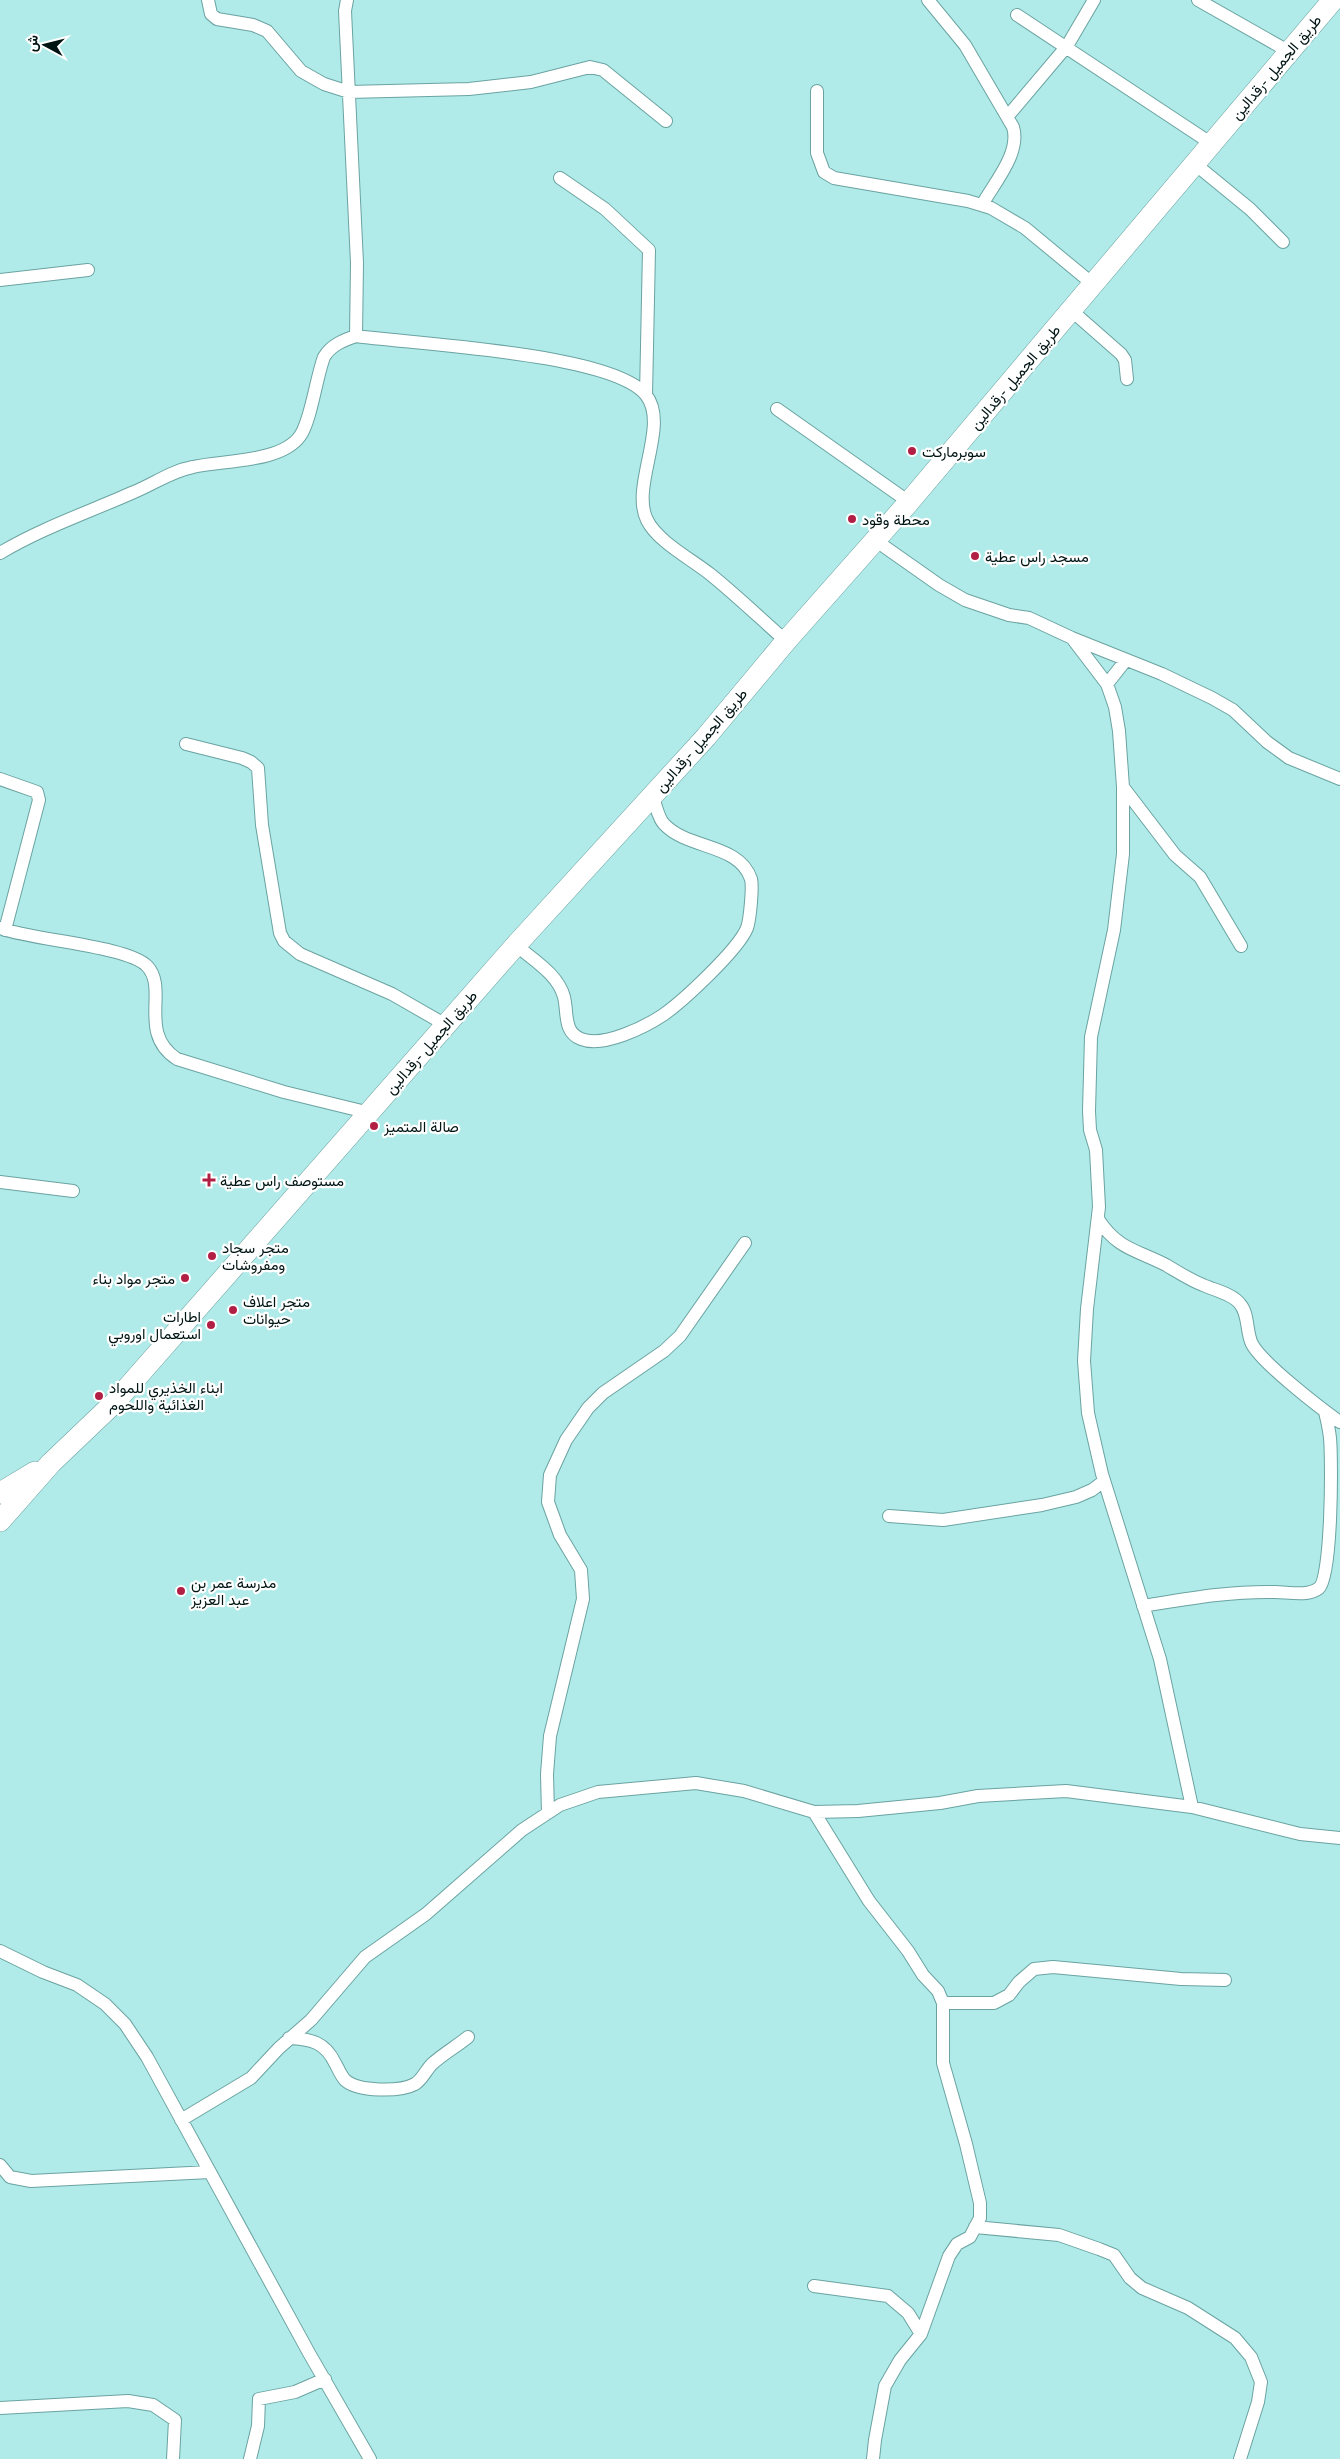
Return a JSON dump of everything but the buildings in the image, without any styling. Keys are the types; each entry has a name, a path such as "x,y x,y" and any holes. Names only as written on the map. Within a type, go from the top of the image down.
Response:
{"main road":[{"name":"طريق الجميل -رقدالين","path":"51,1463 115,1402 516,945 652,796 909,502 1333,0"},
{"path":"0,1493 51,1463"},
{"path":"0,1521 51,1463"}],"street":[{"path":"208,0 211,14 217,19 253,24 267,32 301,71 324,84 349,92 469,89 531,82 590,67 603,70 666,121"},
{"path":"347,0 345,11 356,263 356,336"},
{"path":"928,0 965,45 1007,117 1016,137 1015,146 982,205"},
{"path":"1007,117 1067,46 1094,0"},
{"path":"1198,0 1288,51"},
{"path":"1017,15 1067,46 1212,144"},
{"path":"817,91 817,153 824,172 834,178 968,200 982,205 1025,228 1094,285"},
{"path":"1195,164 1250,209 1283,242"},
{"path":"560,178 605,209 649,250 646,395 652,413 653,435 642,502 646,519 654,532 710,574 786,642"},
{"path":"0,280 88,270"},
{"path":"1072,311 1126,360 1127,379"},
{"path":"0,553 24,538 146,487 176,471 259,458 284,449 299,438 305,426 324,357 329,350 356,336 524,354 611,375 626,381 646,395"},
{"path":"777,409 909,502"},
{"path":"875,540 964,600 1009,615 1029,618 1072,638 1162,674 1212,698 1233,710 1267,742 1290,758 1340,779"},
{"path":"1072,638 1107,684 1116,715 1123,787 1123,854 1114,930 1091,1037 1088,1111 1098,1168 1098,1219 1087,1309 1084,1361 1088,1413 1104,1481 1160,1659 1192,1808"},
{"path":"1107,684 1126,660"},
{"path":"186,744 242,758 258,768 262,825 280,932 284,941 300,954 392,994 446,1025"},
{"path":"0,779 37,792 39,800 3,929 117,953 146,965 153,975 159,1042 167,1052 177,1059 284,1092 370,1113"},
{"path":"1123,787 1175,855 1200,877 1241,946"},
{"path":"516,945 557,980 564,996 567,1024 573,1036 584,1040 599,1040 634,1032 664,1015 732,951 747,927 752,882 746,867 730,855 680,836 663,823 652,796"},
{"path":"0,1182 73,1191"},
{"path":"1098,1219 1108,1234 1117,1242 1166,1265 1192,1281 1231,1297 1240,1304 1245,1315 1247,1329 1259,1354 1325,1412 1340,1422"},
{"path":"548,1813 547,1774 550,1736 583,1600 581,1570 560,1535 548,1502 550,1475 566,1440 588,1408 604,1393 664,1351 680,1336 745,1244"},
{"path":"1143,1606 1204,1595 1259,1592 1309,1593 1320,1587 1325,1578 1328,1558 1330,1500 1330,1438 1325,1412"},
{"path":"889,1516 943,1520 1022,1508 1076,1497 1092,1490 1104,1481"},
{"path":"181,2120 251,2078 289,2038 311,2020 365,1958 426,1914 522,1830 560,1805 598,1792 696,1783 744,1791 814,1812 858,1811 940,1803 978,1796 1066,1791 1192,1808 1300,1834 1340,1838"},
{"path":"814,1812 869,1901 908,1951 923,1975 938,1991 943,2003 943,2063 962,2128 980,2203 980,2218 970,2237 957,2244 949,2256 921,2334 900,2360 886,2386 874,2440 873,2459"},
{"path":"0,1951 43,1972 77,1985 105,2004 125,2024 147,2057 370,2459"},
{"path":"943,2003 994,2003 1009,1995 1019,1982 1034,1969 1053,1967 1172,1978 1224,1980"},
{"path":"289,2038 311,2039 321,2045 330,2052 345,2080 358,2086 404,2089 417,2083 432,2064 468,2037"},
{"path":"0,2165 10,2177 31,2182 210,2172"},
{"path":"0,2187 10,2177"},
{"path":"975,2227 1059,2235 1114,2255 1130,2278 1142,2288 1188,2308 1235,2338 1251,2357 1261,2382 1258,2402 1240,2459"},
{"path":"814,2286 888,2296 908,2313 921,2334"},
{"path":"250,2459 258,2426 258,2399 296,2392 325,2379"},
{"path":"0,2408 128,2401 153,2405 175,2420 173,2459"}],"place":[{"name":"سوبرماركت","path":"912,451"},
{"name":"محطة وقود","path":"852,519"},
{"name":"مسجد راس عطية","path":"975,556"},
{"name":"صالة المتميز","path":"374,1126"},
{"name":"مستوصف راس عطية","path":"209,1180"},
{"name":"متجر سجاد ومفروشات","path":"212,1256"},
{"name":"متجر مواد بناء","path":"185,1278"},
{"name":"متجر اعلاف حيوانات","path":"233,1310"},
{"name":"اطارات استعمال اوروبي","path":"211,1325"},
{"name":"ابناء الخذيري للمواد الغذائية واللحوم","path":"99,1396"},
{"name":"مدرسة عمر بن عبد العزيز","path":"181,1591"}]}
